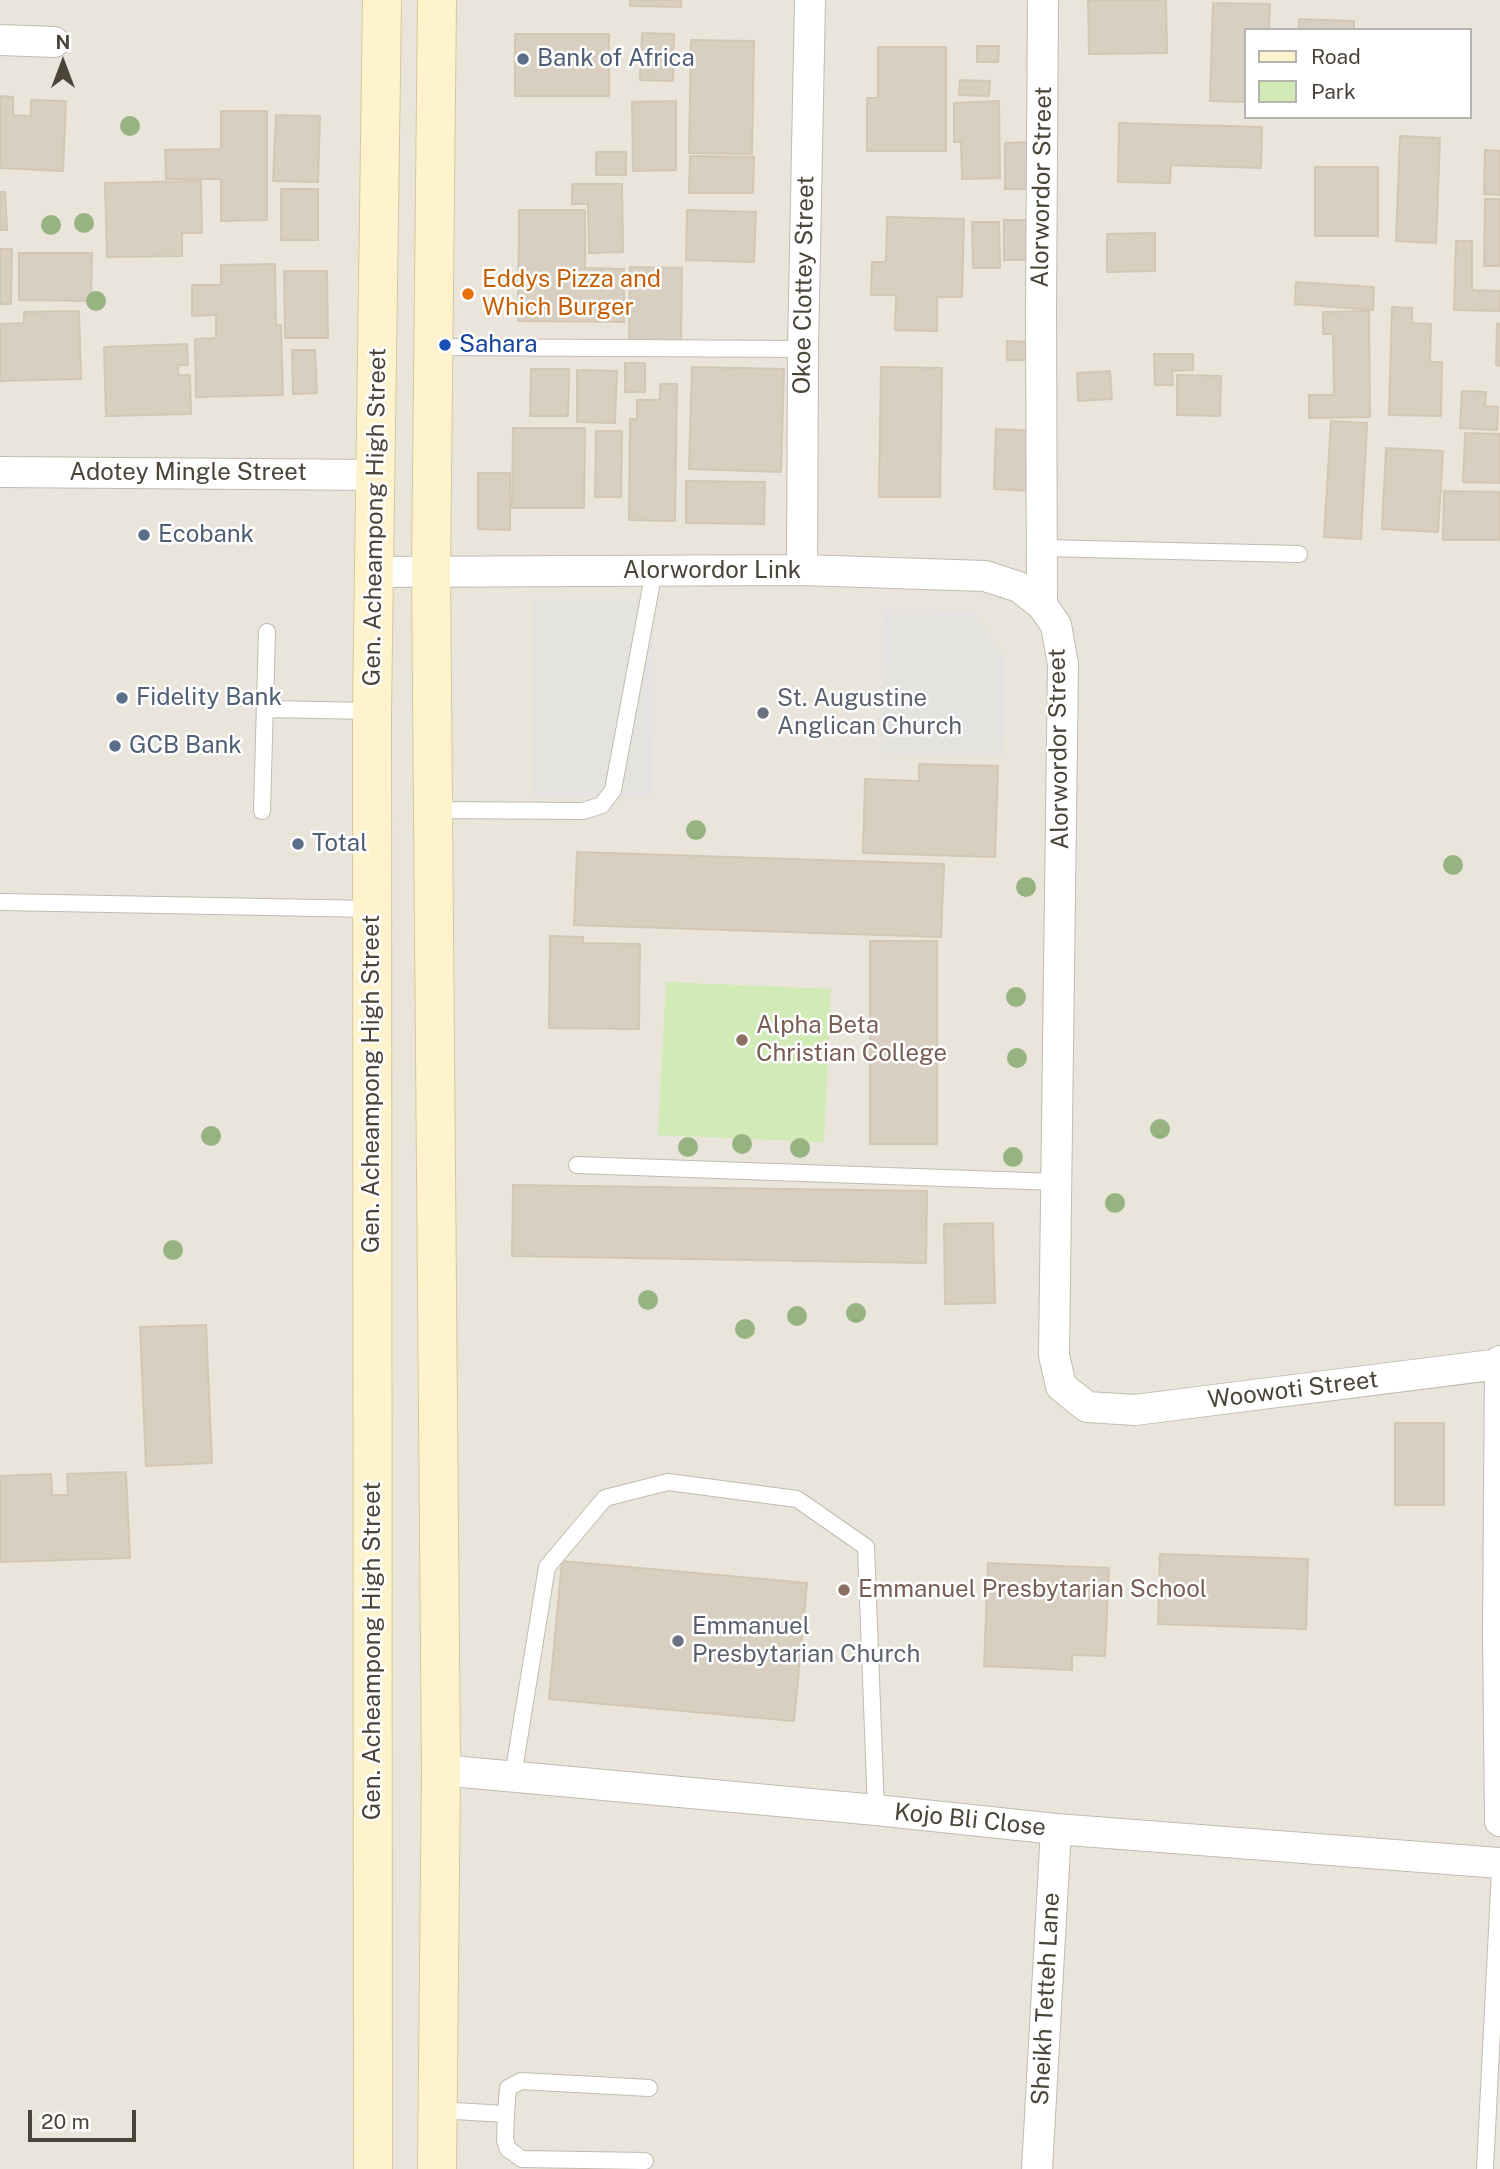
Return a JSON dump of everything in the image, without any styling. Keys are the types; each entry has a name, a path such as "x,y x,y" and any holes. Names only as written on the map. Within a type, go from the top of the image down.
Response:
{"main road":[{"name":"Gen. Acheampong High Street","path":"373,2169 372,711 382,0"},
{"path":"437,0 431,571 441,1770 437,2169"}],"street":[{"name":"Okoe Clottey Street","path":"802,570 803,349 810,0"},
{"name":"Alorwordor Street","path":"1043,0 1042,605 1056,625 1063,664 1054,1356 1062,1386 1087,1407"},
{"path":"0,40 54,42"},
{"name":"Adotey Mingle Street","path":"0,472 376,475"},
{"name":"Alorwordor Link","path":"373,572 802,570 985,576 1019,587 1042,605"},
{"path":"1500,1363 1500,1821"},
{"name":"Woowoti Street","path":"1087,1407 1135,1410 1500,1363"},
{"name":"Kojo Bli Close","path":"441,1770 1056,1829 1500,1863"},
{"name":"Sheikh Tetteh Lane","path":"1037,2169 1056,1829"}],"lane":[{"path":"433,347 803,349"},
{"path":"1042,548 1299,554"},
{"path":"433,810 583,811 602,805 613,790 654,571"},
{"path":"262,811 267,632"},
{"path":"265,709 372,711"},
{"path":"2,902 372,909"},
{"path":"577,1165 1057,1182"},
{"path":"513,1776 547,1567 605,1498 668,1482 797,1500 866,1546 876,1810"},
{"path":"1485,2169 1500,1870"},
{"path":"645,2161 522,2159 508,2149 505,2140 506,2114 508,2088 521,2081 649,2088"},
{"path":"437,2110 506,2114"}],"shaded area":[{"path":"0,0 1500,0 1500,2169 0,2169"},
{"path":"532,600 654,600 653,797 532,797"},
{"path":"883,609 973,611 1005,657 1004,756 881,754"}],"green space":[{"path":"666,982 831,989 824,1142 658,1135"}],"building":[{"path":"630,0 681,0 681,7 630,6"},
{"path":"1088,0 1166,0 1167,53 1089,54"},
{"path":"1213,3 1270,4 1269,28 1244,28 1244,102 1210,101"},
{"path":"1299,19 1354,21 1354,28 1299,28"},
{"path":"642,33 674,34 673,81 640,80"},
{"path":"515,34 609,34 609,96 515,96"},
{"path":"691,40 754,41 752,154 689,153"},
{"path":"977,46 999,46 998,62 977,62"},
{"path":"878,47 946,47 946,151 867,151 867,98 878,98"},
{"path":"960,80 990,81 989,96 959,95"},
{"path":"0,96 13,97 13,115 31,116 31,100 66,101 63,171 0,168"},
{"path":"676,101 676,170 633,171 632,102"},
{"path":"999,101 1000,178 962,179 961,142 954,142 954,103"},
{"path":"221,111 267,111 267,220 221,221 221,179 166,179 165,150 221,149"},
{"path":"276,115 320,116 318,182 273,181"},
{"path":"1119,123 1262,127 1261,168 1171,165 1170,183 1118,182"},
{"path":"1400,136 1440,138 1436,243 1396,241"},
{"path":"1027,142 1028,189 1005,189 1005,143"},
{"path":"1485,150 1500,151 1500,195 1484,194"},
{"path":"596,152 626,152 626,175 596,175"},
{"path":"690,156 754,157 753,193 689,193"},
{"path":"1315,167 1378,167 1378,236 1315,236"},
{"path":"201,181 202,233 182,233 182,256 107,257 105,183"},
{"path":"572,184 622,184 623,252 589,253 588,204 572,204"},
{"path":"281,189 318,189 318,240 281,240"},
{"path":"0,192 5,192 7,230 0,230"},
{"path":"1485,199 1500,199 1500,266 1484,266"},
{"path":"519,210 585,210 585,268 624,269 624,322 518,321"},
{"path":"687,210 756,212 754,262 686,260"},
{"path":"887,217 964,219 962,297 937,297 937,331 895,330 896,295 871,295 872,262 886,262"},
{"path":"1004,220 1033,220 1033,260 1004,260"},
{"path":"972,222 999,222 1000,268 973,268"},
{"path":"1155,233 1155,271 1107,272 1107,234"},
{"path":"1456,241 1472,241 1472,290 1500,291 1500,311 1454,310"},
{"path":"0,249 12,249 11,304 0,304"},
{"path":"19,253 92,253 91,301 19,300"},
{"path":"275,264 276,325 281,325 283,395 196,397 195,339 216,338 216,315 192,316 192,285 221,285 221,265"},
{"path":"630,267 682,268 681,344 629,344"},
{"path":"284,271 327,271 328,338 285,338"},
{"path":"1296,282 1374,287 1373,310 1295,304"},
{"path":"1392,307 1412,308 1412,323 1431,324 1430,362 1442,362 1441,416 1389,415"},
{"path":"79,311 81,379 0,381 0,324 24,323 24,312"},
{"path":"1369,311 1370,417 1309,418 1309,395 1334,395 1333,334 1323,334 1323,312"},
{"path":"1497,323 1500,324 1500,366 1496,365"},
{"path":"1007,341 1026,342 1026,360 1007,360"},
{"path":"187,344 188,365 178,365 178,375 190,375 191,414 106,416 104,347"},
{"path":"292,350 315,350 317,393 293,394"},
{"path":"1154,354 1193,354 1193,370 1172,371 1173,385 1155,385"},
{"path":"625,363 645,363 645,392 625,392"},
{"path":"692,367 784,369 781,472 689,469"},
{"path":"881,367 942,368 940,497 879,497"},
{"path":"531,369 569,369 568,416 530,416"},
{"path":"577,370 617,371 615,423 577,422"},
{"path":"1110,371 1112,399 1078,401 1077,373"},
{"path":"1177,375 1221,376 1220,416 1177,415"},
{"path":"660,384 677,384 675,521 629,520 630,419 637,419 637,400 660,400"},
{"path":"1462,391 1486,392 1485,406 1498,407 1497,430 1460,428"},
{"path":"1331,421 1367,423 1361,539 1324,537"},
{"path":"513,428 585,428 584,508 512,508"},
{"path":"996,429 1034,431 1032,491 994,489"},
{"path":"596,431 622,431 621,497 595,497"},
{"path":"1465,433 1500,434 1500,483 1463,482"},
{"path":"1386,448 1443,451 1438,532 1382,529"},
{"path":"478,473 510,473 510,530 478,529"},
{"path":"686,481 765,482 764,524 686,523"},
{"path":"1444,491 1500,492 1500,540 1443,540"},
{"path":"919,764 998,766 995,857 863,853 865,779 919,781"},
{"path":"577,852 944,864 941,937 574,925"},
{"path":"550,936 583,937 583,943 640,944 639,1029 549,1028"},
{"path":"870,941 937,941 937,1144 870,1144"},
{"path":"513,1185 927,1191 926,1263 512,1256"},
{"path":"993,1223 995,1303 945,1304 944,1224"},
{"path":"206,1325 212,1463 146,1466 140,1327"},
{"path":"1395,1423 1444,1423 1444,1505 1395,1505"},
{"path":"126,1472 130,1558 0,1562 0,1476 51,1474 52,1495 68,1495 67,1474"},
{"path":"1160,1554 1308,1559 1306,1629 1158,1624"},
{"name":"Emmanuel Presbytarian Church","path":"562,1561 807,1583 794,1721 549,1699"},
{"path":"988,1563 1109,1568 1105,1656 1072,1655 1072,1670 984,1666"}],"place":[{"name":"Bank of Africa","path":"523,59"},
{"name":"Eddys Pizza and Which Burger","path":"468,294"},
{"name":"Sahara","path":"445,345"},
{"name":"Ecobank","path":"144,535"},
{"name":"Fidelity Bank","path":"122,698"},
{"name":"St. Augustine Anglican Church","path":"763,713"},
{"name":"GCB Bank","path":"115,746"},
{"name":"Total","path":"298,844"},
{"name":"Alpha Beta Christian College","path":"742,1040"},
{"name":"Emmanuel Presbytarian School","path":"844,1590"},
{"name":"Emmanuel Presbytarian Church","path":"678,1641"}]}
